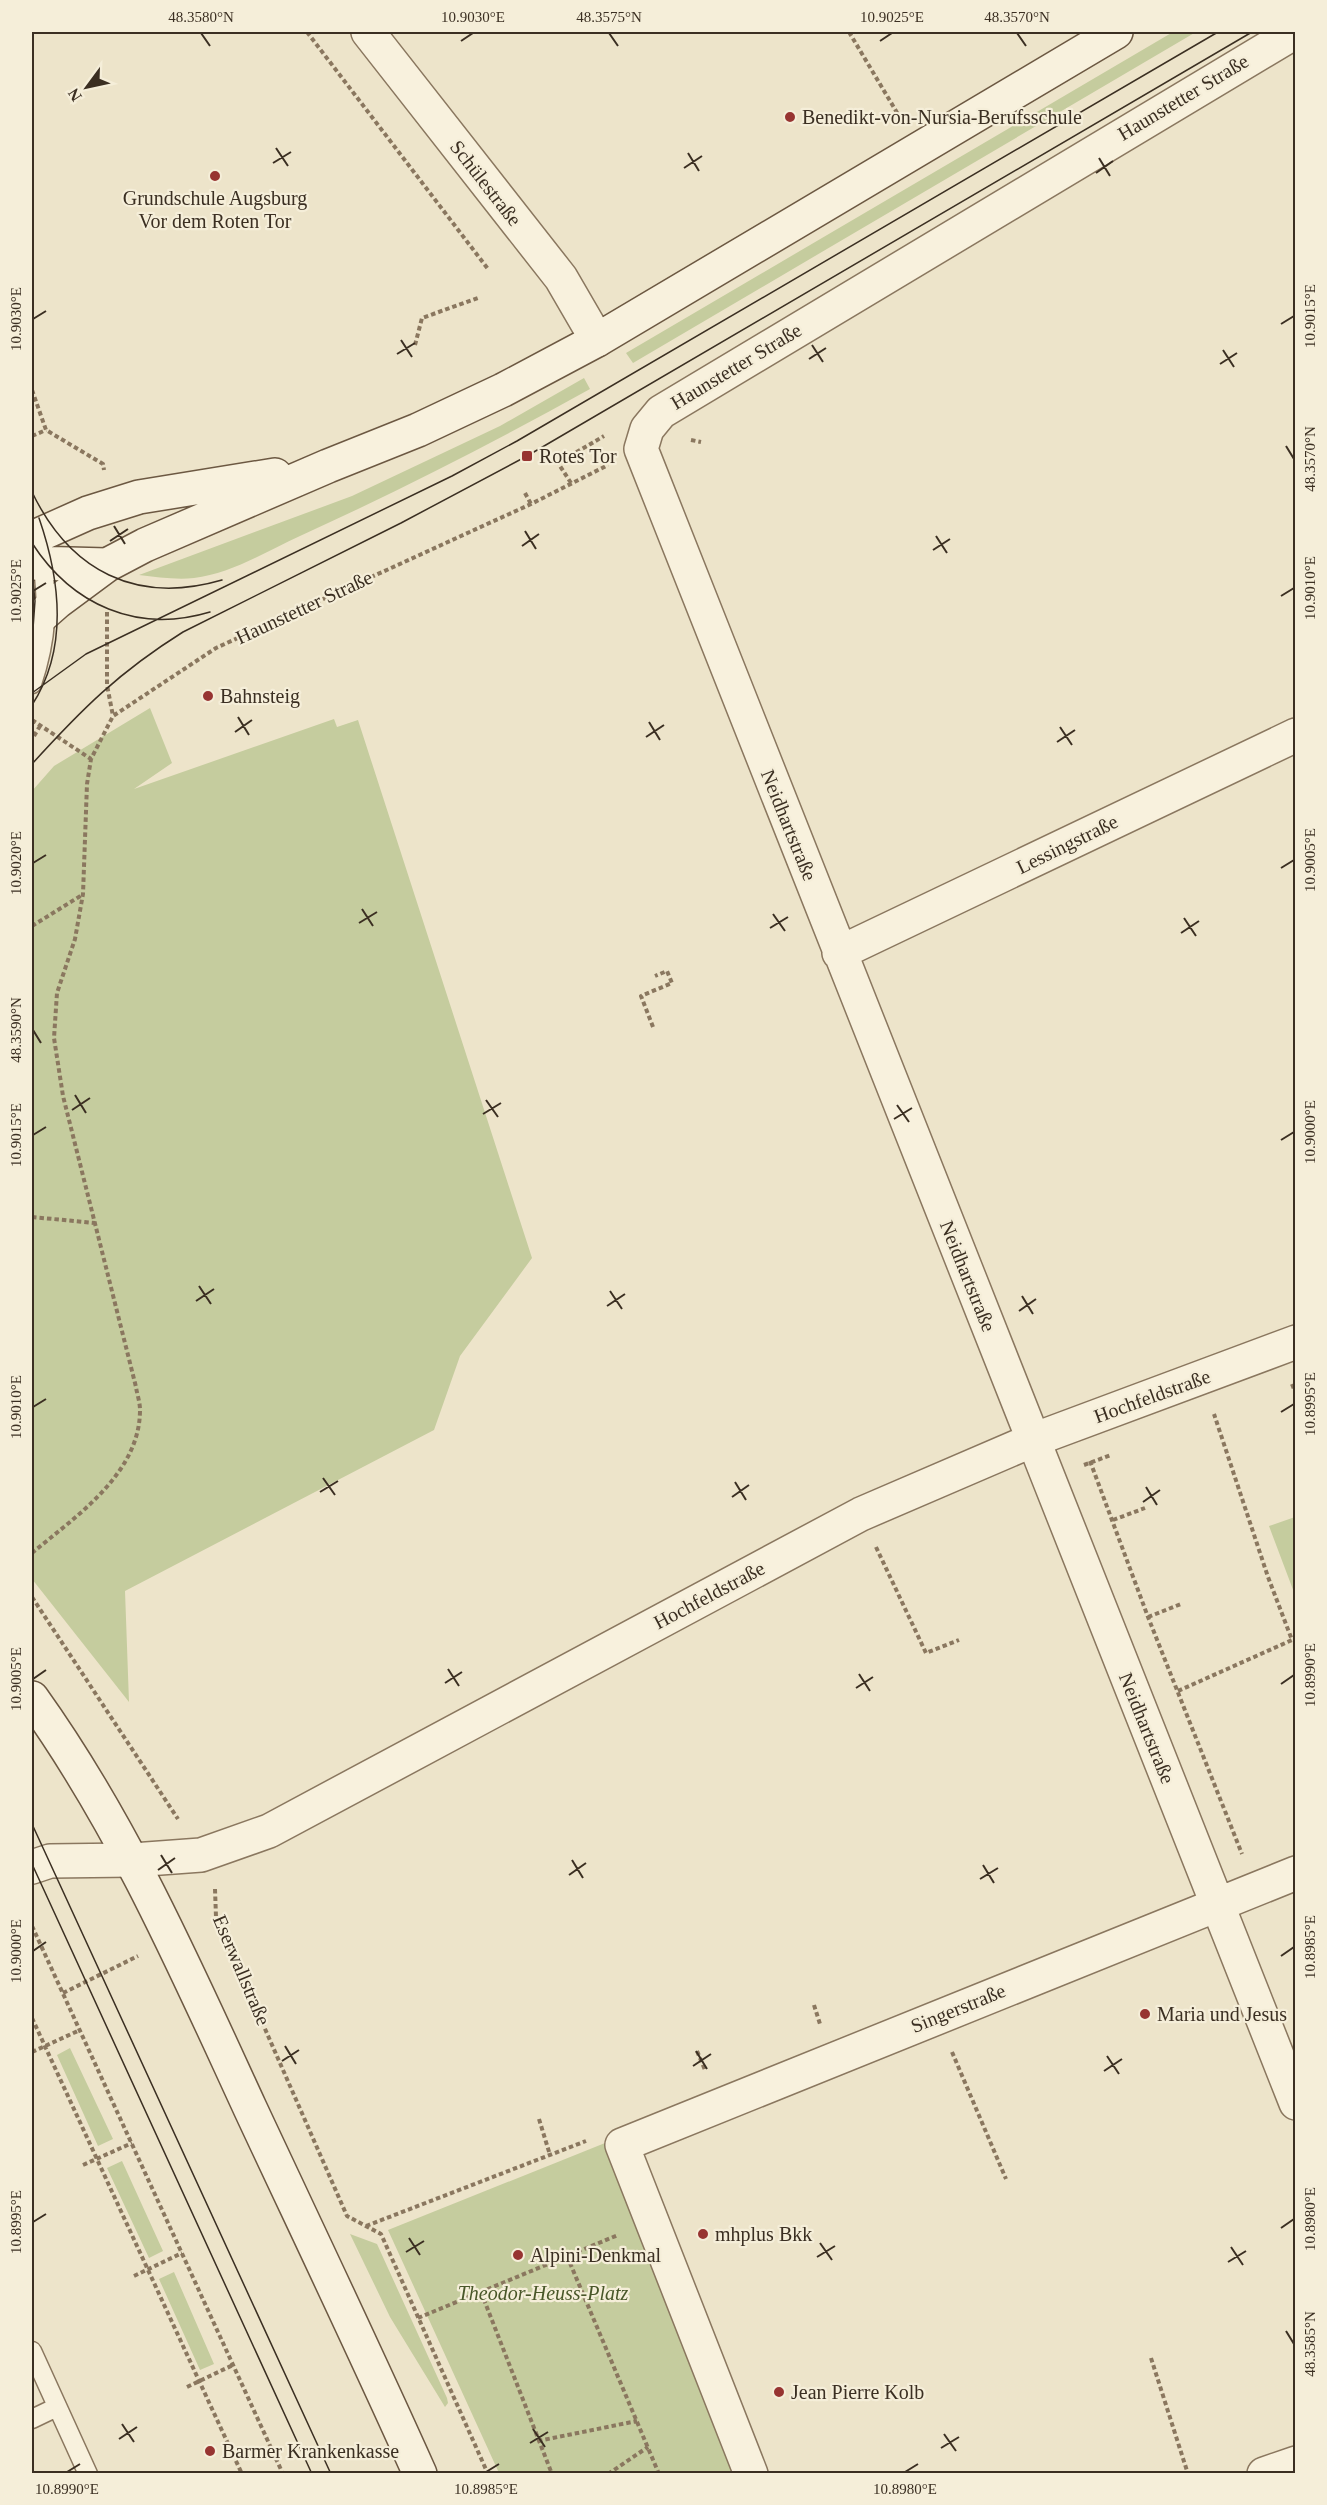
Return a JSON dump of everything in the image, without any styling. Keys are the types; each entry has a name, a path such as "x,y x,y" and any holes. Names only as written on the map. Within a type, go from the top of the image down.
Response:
{"street":[{"name":"Schülestraße","path":"368,32 561,278 597,340"},
{"path":"39,618 107,565 178,530 417,430 503,390 597,340 1116,32"},
{"name":"Haunstetter Straße","path":"641,449 647,429 661,412 1295,32"},
{"name":"Neidhartstraße","path":"641,449 1296,2103"},
{"path":"35,544 88,513 139,497 328,466"},
{"path":"35,544 107,565"},
{"name":"Lessingstraße","path":"839,953 1296,735"},
{"name":"Hochfeldstraße","path":"32,1867 50,1861 133,1860 201,1855 269,1831 861,1514 1033,1440 1296,1342"},
{"path":"32,1698 58,1735 133,1860 420,2474"},
{"name":"Singerstraße","path":"622,2145 1296,1873"},
{"path":"622,2145 751,2474"},
{"path":"1264,2474 1296,2463"}],"lane":[{"path":"32,684 41,654 35,544"},
{"path":"32,2351 88,2474"},
{"path":"32,2419 57,2407"}],"path":[{"path":"307,32 489,269"},
{"path":"849,32 880,85"},
{"path":"415,345 422,318 478,298"},
{"path":"32,390 46,430 103,465 110,506"},
{"path":"32,436 46,430"},
{"path":"571,483 558,463 609,433"},
{"name":"Haunstetter Straße","path":"113,716 216,648 258,624 531,504 641,449"},
{"path":"525,493 531,504"},
{"path":"32,1553 86,1508 121,1468 134,1440 140,1411 136,1387 63,1096 54,1038 57,993 75,939 83,894 87,784 91,759 113,716 107,685 107,565"},
{"path":"32,720 91,759"},
{"path":"33,736 40,726"},
{"path":"32,926 83,894"},
{"path":"653,1027 641,996 672,983 667,971 655,976"},
{"path":"32,1217 95,1223"},
{"path":"1292,1384 1296,1394"},
{"path":"1178,1691 1292,1640 1268,1577 1214,1414"},
{"path":"1076,1424 1148,1617 1255,1888"},
{"path":"1113,1520 1146,1508"},
{"path":"861,1514 926,1653 959,1640"},
{"name":"Eserwallstraße","path":"32,1597 201,1855 215,1888 216,1917 347,2216 366,2226"},
{"path":"1148,1617 1181,1604"},
{"path":"32,1926 283,2474"},
{"path":"814,2004 821,2026"},
{"path":"937,2017 1006,2179"},
{"path":"32,2018 242,2474"},
{"path":"32,2052 80,2030"},
{"path":"698,2051 706,2073"},
{"path":"539,2119 550,2155"},
{"path":"366,2226 613,2131 622,2145"},
{"path":"83,2165 132,2143"},
{"path":"418,2318 652,2221"},
{"path":"366,2226 381,2234 488,2474"},
{"path":"134,2276 183,2253"},
{"path":"567,2256 659,2474"},
{"path":"480,2292 552,2474"},
{"path":"1151,2358 1188,2474"},
{"path":"187,2387 233,2365"},
{"path":"538,2441 637,2421"},
{"path":"608,2474 648,2447"}],"green space":[{"path":"1173,32 1196,32 633,363 626,353"},
{"path":"584,378 590,389 554,409 410,484 248,561 222,572 194,578 139,575 352,496 500,426"},
{"path":"150,708 172,763 134,789 334,719 337,727 358,720 532,1258 460,1356 434,1430 125,1591 129,1702 32,1579 32,791 54,766"},
{"path":"1296,1517 1295,1595 1269,1526"},
{"path":"70,2048 113,2139 98,2146 57,2055"},
{"name":"Theodor-Heuss-Platz","path":"610,2141 733,2473 499,2473 388,2230"},
{"path":"122,2161 163,2251 149,2258 107,2168"},
{"path":"350,2234 377,2244 447,2398 448,2403 445,2407 390,2317"},
{"path":"174,2272 214,2364 200,2370 159,2279"}],"tram line":[{"path":"32,693 86,654 452,476 517,441 1218,32"},
{"path":"32,764 102,692 139,662 183,632 401,523 527,456 1252,32"},
{"path":"32,492 66,543 86,561 109,575 134,584 161,588 191,587 222,580"},
{"path":"32,705 44,683 52,660 57,613 52,565 39,518"},
{"path":"32,543 48,565 66,583 87,598 109,609 132,616 157,619 183,618 210,612"},
{"path":"32,572 35,601 32,642"},
{"path":"32,1824 331,2474"},
{"path":"32,1864 312,2474"}],"place":[{"name":"Benedikt-von-Nursia-Berufsschule","path":"790,117"},
{"name":"Grundschule Augsburg Vor dem Roten Tor","path":"215,176"},
{"name":"Rotes Tor","path":"527,456"},
{"name":"Bahnsteig","path":"208,696"},
{"name":"Maria und Jesus","path":"1145,2014"},
{"name":"mhplus Bkk","path":"703,2234"},
{"name":"Alpini-Denkmal","path":"518,2255"},
{"name":"Jean Pierre Kolb","path":"779,2392"},
{"name":"Barmer Krankenkasse","path":"210,2451"}]}
